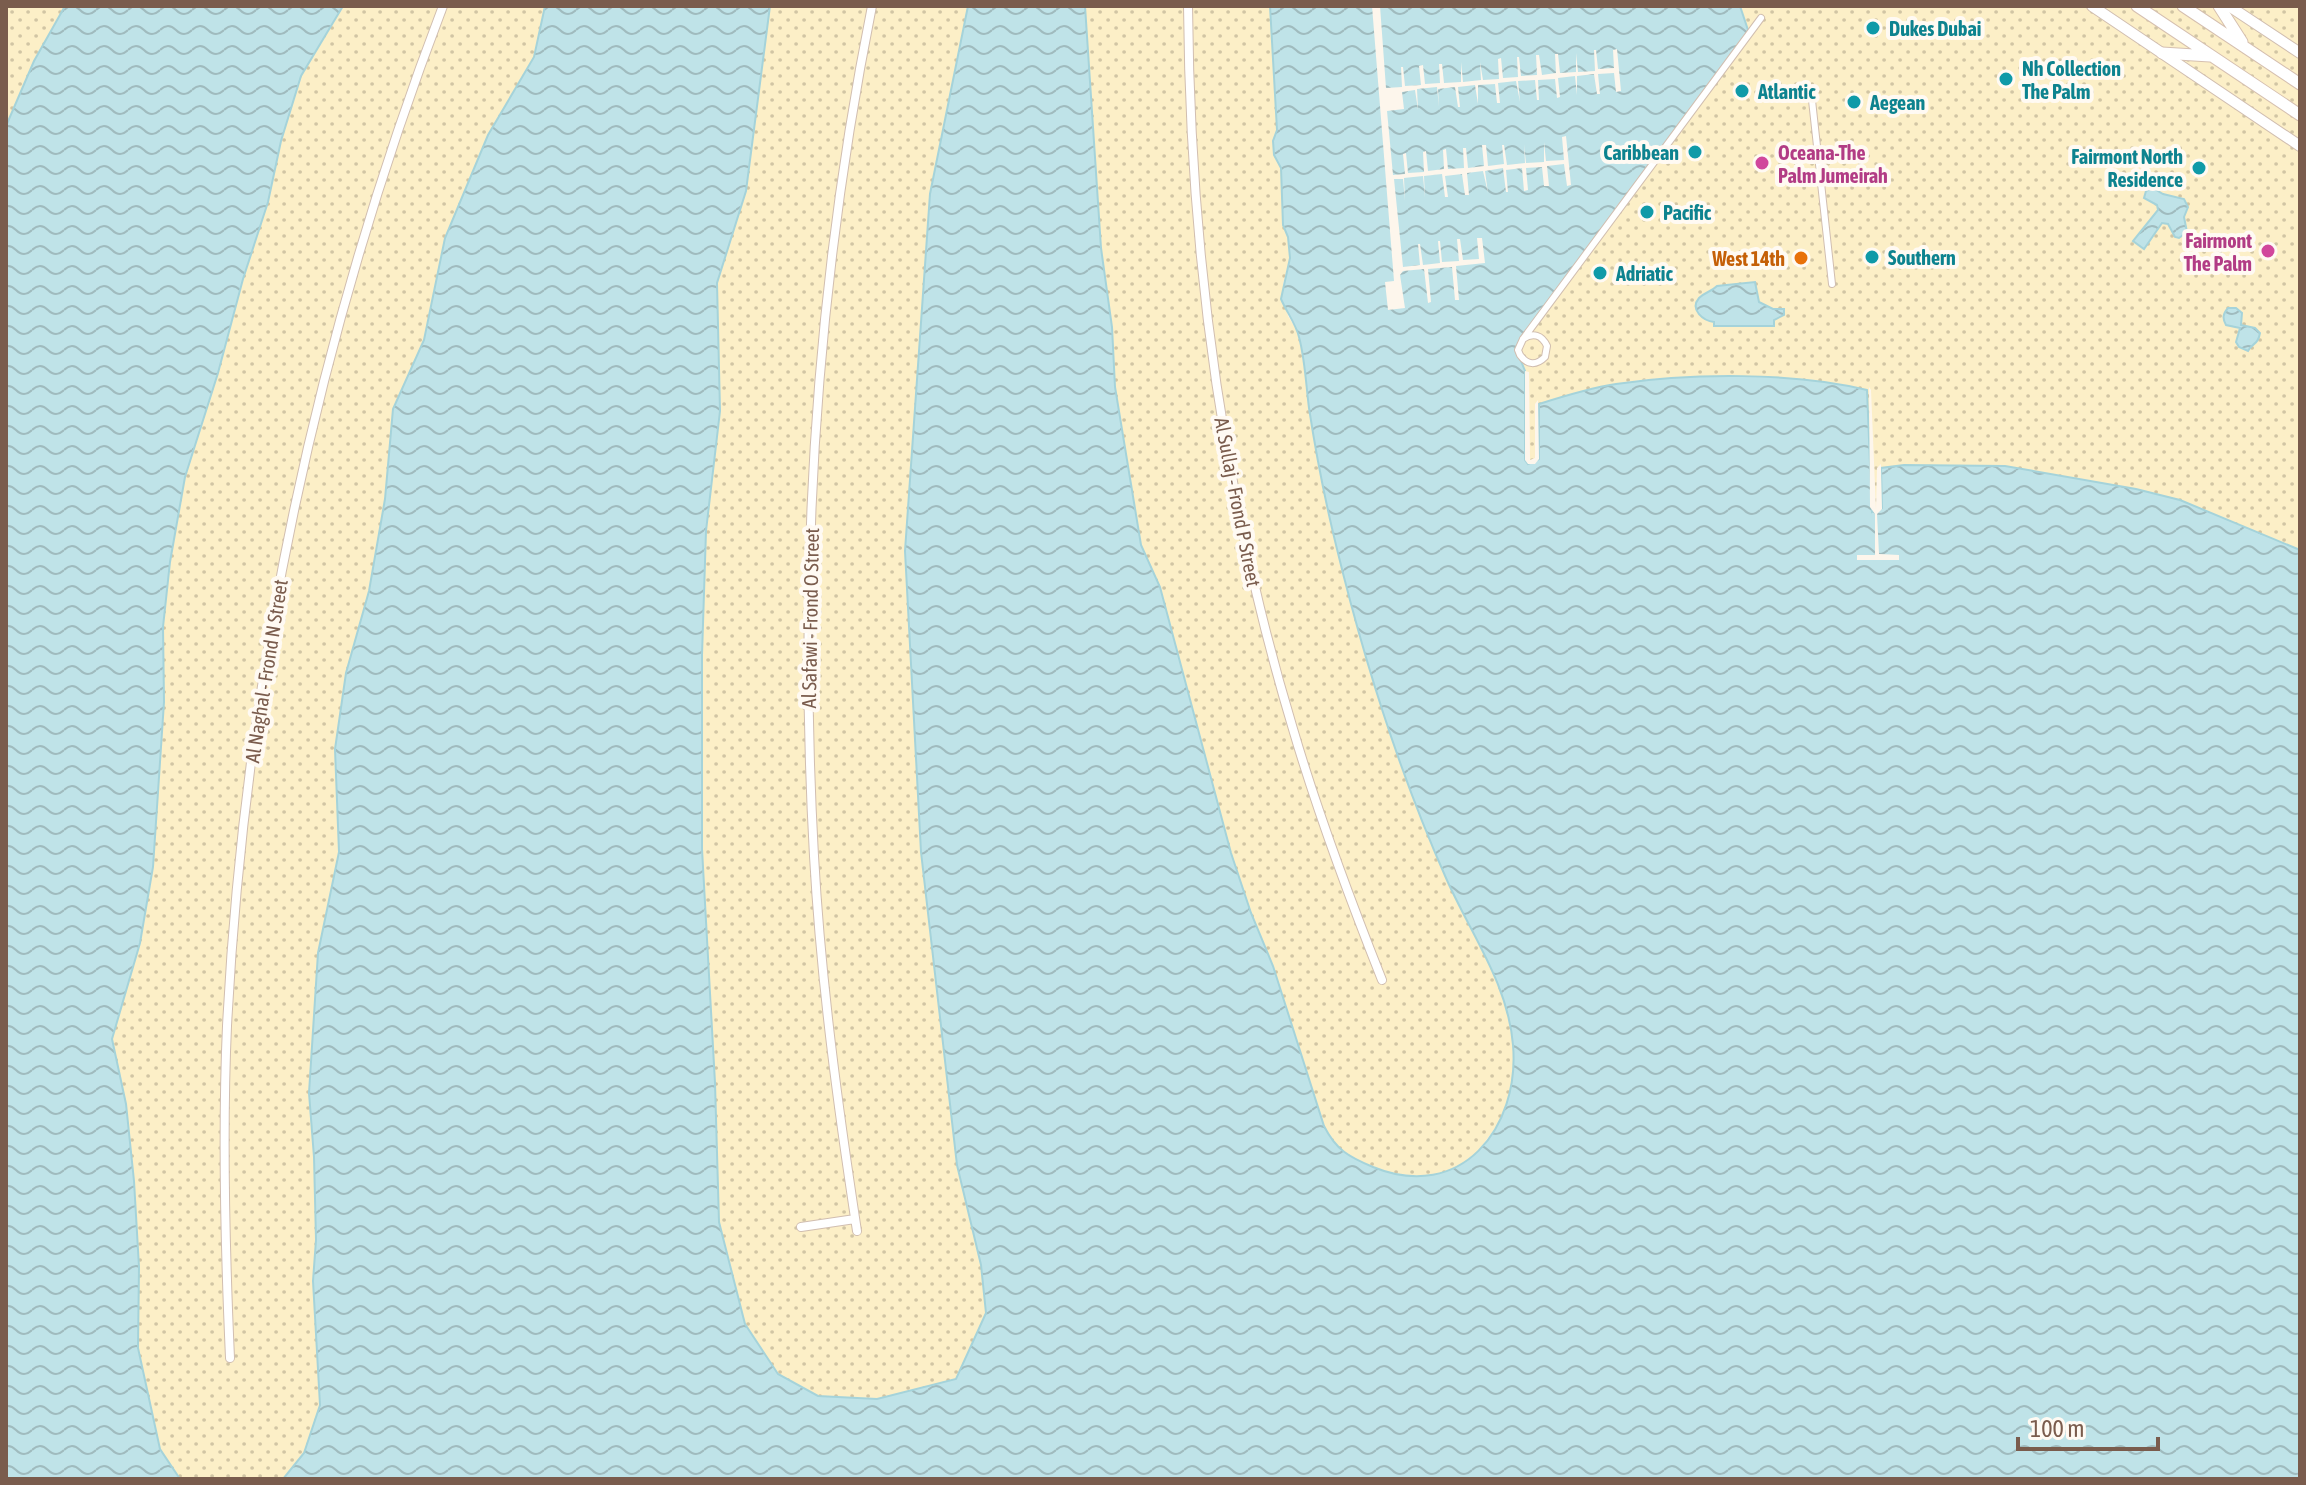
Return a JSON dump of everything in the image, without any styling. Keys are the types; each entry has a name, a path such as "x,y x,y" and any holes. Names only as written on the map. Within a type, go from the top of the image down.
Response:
{"main road":[{"path":"2137,6 2299,115"},
{"path":"2183,6 2300,84"},
{"path":"2219,6 2244,46"},
{"path":"2162,53 2213,56"}],"street":[{"name":"Al Naghal - Frond N Street","path":"230,1358 224,1163 227,1028 243,829 264,674 294,507 337,330 381,180 443,6"},
{"name":"Al Safawi - Frond O Street","path":"857,1231 829,1024 818,914 811,789 808,636 813,470 827,303 848,138 872,6"},
{"name":"Al Sullaj - Frond P Street","path":"1188,6 1193,170 1201,269 1217,395 1237,507 1262,618 1292,727 1327,836 1382,980"},
{"path":"2092,6 2300,146"},
{"path":"2229,6 2300,53"},
{"path":"1523,339 1528,335 1540,336 1547,346 1545,357 1535,364 1524,360 1518,350 1523,339 1761,18"},
{"path":"1811,91 1832,284"},
{"path":"801,1227 855,1219"}],"sand":[{"path":"6,6 65,6 34,61 6,126"},
{"path":"343,6 545,6 534,57 488,135 445,238 424,340 393,409 385,499 369,591 346,673 335,749 339,852 318,953 309,1093 314,1157 316,1240 313,1281 320,1406 304,1453 283,1479 180,1479 160,1449 138,1348 139,1267 134,1181 126,1104 112,1039 140,943 153,867 164,702 163,627 170,562 185,477 268,202 281,141 301,76"},
{"path":"770,6 968,6 930,194 905,551 921,852 957,1165 981,1265 986,1313 956,1379 877,1399 818,1396 778,1374 745,1324 719,1222 702,849 702,655 706,531 720,411 717,283 746,191"},
{"path":"1085,6 1270,6 1277,130 1273,141 1281,168 1283,225 1288,237 1290,258 1283,284 1288,316 1299,334 1317,458 1336,545 1406,775 1446,878 1504,993 1513,1044 1513,1090 1498,1124 1476,1154 1451,1172 1420,1176 1389,1173 1355,1159 1332,1143 1273,966 1231,853 1160,587 1141,545 1115,387 1112,327 1101,248"},
{"path":"1740,6 2300,6 2300,550 2180,500 2136,489 2005,466 1904,465 1882,509 1872,512 1845,385 1696,377 1637,381 1592,389 1539,404 1539,459 1528,464 1525,371 1517,351 1750,37"}],"water":[{"path":"65,6 343,6 301,76 281,141 268,202 185,477 170,562 163,627 164,702 153,867 140,943 112,1039 126,1104 134,1181 139,1267 138,1348 160,1449 180,1479 6,1479 6,126 34,61"},
{"path":"545,6 770,6 746,191 717,283 720,411 706,531 702,655 702,849 719,1222 745,1324 778,1374 818,1396 877,1399 956,1379 986,1313 981,1265 957,1165 921,852 905,551 930,194 968,6 1085,6 1101,248 1112,327 1115,387 1141,545 1160,587 1231,853 1273,966 1324,1126 1333,1141 1350,1156 1373,1167 1405,1175 1433,1175 1458,1166 1479,1151 1495,1130 1513,1076 1510,1022 1496,979 1446,878 1398,756 1358,629 1332,528 1309,408 1301,345 1296,327 1281,299 1290,258 1288,237 1283,225 1281,168 1274,155 1273,141 1277,130 1270,6 1740,6 1750,36 1517,351 1525,371 1525,460 1528,464 1539,459 1539,404 1567,395 1616,384 1676,378 1742,376 1808,380 1867,390 1872,512 1882,508 1881,468 1904,465 2005,466 2136,489 2180,500 2300,550 2300,1479 283,1479 304,1453 320,1405 313,1281 316,1240 314,1157 309,1093 318,953 339,852 335,749 346,673 369,591 385,499 393,409 424,340 445,238 488,135 534,57"},
{"path":"2153,188 2184,199 2188,207 2184,217 2187,232 2179,238 2175,237 2168,224 2162,223 2144,249 2133,241 2158,210 2157,205 2144,198 2146,191"},
{"path":"1755,282 1759,302 1773,309 1784,309 1784,315 1774,320 1774,326 1714,326 1714,322 1706,320 1697,311 1699,298 1717,286"},
{"path":"2228,308 2236,308 2242,313 2241,325 2255,328 2260,333 2248,351 2236,342 2240,328 2225,323"}],"pier":[{"path":"1372,6 1380,6 1386,88 1402,87 1401,67 1405,86 1421,85 1419,66 1423,65 1425,84 1440,83 1439,64 1442,64 1444,83 1461,82 1461,62 1463,82 1481,80 1480,62 1483,80 1499,79 1498,59 1501,58 1503,78 1518,77 1517,57 1521,76 1537,75 1536,55 1539,55 1542,75 1556,73 1555,54 1558,54 1560,73 1576,72 1576,53 1578,72 1595,71 1594,50 1598,69 1614,68 1613,50 1617,49 1621,91 1616,92 1614,73 1598,74 1600,94 1597,94 1594,74 1577,76 1577,95 1575,76 1558,78 1560,97 1557,98 1555,79 1538,80 1539,100 1535,80 1518,81 1520,102 1516,81 1498,83 1500,103 1497,103 1495,84 1478,85 1478,104 1475,85 1458,87 1460,107 1455,87 1438,89 1439,107 1437,87 1417,89 1418,110 1415,90 1402,92 1404,109 1387,111 1393,175 1405,174 1403,154 1406,153 1408,173 1424,172 1423,152 1426,151 1428,171 1444,169 1443,150 1446,149 1448,169 1464,168 1463,148 1466,148 1468,168 1484,166 1482,145 1486,145 1488,166 1504,164 1502,145 1507,165 1525,163 1524,144 1526,163 1544,162 1544,142 1546,161 1564,160 1562,137 1566,136 1571,185 1567,186 1564,164 1547,166 1549,186 1544,186 1542,167 1526,168 1528,190 1524,191 1522,168 1506,170 1508,192 1503,168 1485,171 1488,193 1483,171 1467,173 1469,195 1465,195 1462,174 1445,176 1448,197 1445,197 1442,174 1424,176 1425,198 1423,176 1404,178 1405,201 1403,179 1394,179 1403,267 1420,265 1418,244 1423,265 1440,263 1438,241 1442,262 1459,261 1457,239 1460,239 1463,260 1479,259 1477,238 1482,238 1485,263 1456,266 1459,300 1455,300 1452,267 1428,269 1431,302 1428,303 1424,269 1403,271 1400,275 1405,308 1388,310 1385,282 1394,281"},
{"path":"1525,371 1529,372 1530,460 1535,458 1535,404 1538,400 1539,459 1535,464 1528,464 1525,460"},
{"path":"1869,387 1876,510 1877,468 1881,464 1882,509 1877,514 1879,554 1899,555 1899,560 1857,560 1857,555 1875,555 1875,514 1870,507"}],"place":[{"name":"Dukes Dubai","path":"1873,28"},
{"name":"Nh Collection The Palm","path":"2006,79"},
{"name":"Atlantic","path":"1742,91"},
{"name":"Aegean","path":"1854,102"},
{"name":"Caribbean","path":"1695,152"},
{"name":"Oceana-The Palm Jumeirah","path":"1762,163"},
{"name":"Fairmont North Residence","path":"2199,168"},
{"name":"Pacific","path":"1647,212"},
{"name":"Fairmont The Palm","path":"2268,251"},
{"name":"Southern","path":"1872,257"},
{"name":"West 14th","path":"1801,258"},
{"name":"Adriatic","path":"1600,273"}]}
